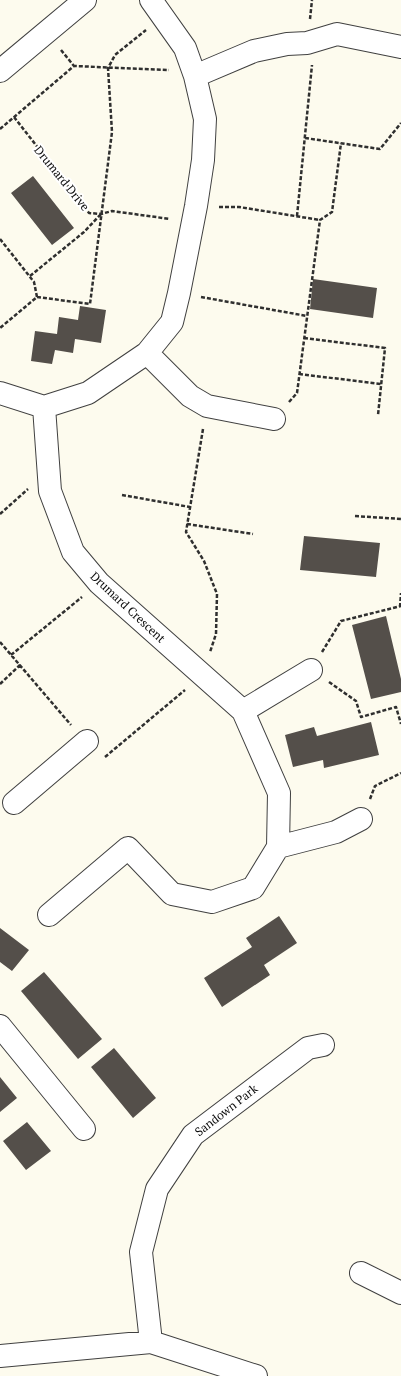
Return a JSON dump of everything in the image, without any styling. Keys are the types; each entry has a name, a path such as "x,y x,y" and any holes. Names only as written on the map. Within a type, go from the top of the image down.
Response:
{"street":[{"path":"0,71 86,0"},
{"path":"0,393 44,407 88,393 147,353 172,322 179,293 203,160 204,120 195,76 185,48 157,8"},
{"path":"195,76 254,51 287,44 307,43 337,34 401,47"},
{"path":"147,353 190,396 207,406 274,419"},
{"name":"Drumard Crescent","path":"44,407 50,491 73,552 98,583 244,711 279,793 278,847 254,888 212,902 172,894 128,848 49,915"},
{"path":"244,711 311,670"},
{"path":"14,803 88,741"},
{"path":"278,847 336,832 361,819"},
{"path":"0,1026 84,1129"},
{"name":"Sandown Park","path":"151,1342 141,1252 157,1189 192,1136 308,1048 323,1045"},
{"path":"361,1273 401,1293"},
{"path":"0,1356 151,1342 256,1376"}],"path":[{"path":"0,328 37,297 90,304 112,132 108,68 115,55 157,8"},
{"path":"297,216 312,60 307,43"},
{"path":"0,129 74,66 174,71 195,76"},
{"name":"Drumard Drive","path":"14,118 89,213 101,214 112,211 194,214 239,207 320,220"},
{"path":"305,138 380,149 401,122"},
{"path":"274,419 297,393 320,220 332,212 341,143"},
{"path":"30,276 84,232 101,214"},
{"path":"0,240 34,282 37,297"},
{"path":"179,293 307,316"},
{"path":"304,338 385,348 378,415"},
{"path":"299,374 381,384"},
{"path":"0,642 74,728 105,757 203,675 216,634 217,594 204,561 186,532 207,406"},
{"path":"0,514 48,473"},
{"path":"122,495 190,507"},
{"path":"355,516 401,520"},
{"path":"187,524 253,534"},
{"path":"11,656 98,583"},
{"path":"401,593 400,606 341,622 311,670 356,701 361,717 396,707 401,724"},
{"path":"0,684 20,665"},
{"path":"361,819 375,786 401,773"}],"building":[{"path":"33,176 74,228 52,245 11,193"},
{"path":"313,279 377,288 373,318 310,309"},
{"path":"80,306 106,310 101,343 75,339 73,353 55,350 52,364 31,361 35,331 57,334 59,317 78,320"},
{"path":"304,536 380,543 376,577 300,570"},
{"path":"386,616 401,679 401,692 371,699 352,625"},
{"path":"371,722 379,755 324,768 323,760 293,767 285,735 314,727 317,736"},
{"path":"279,916 297,943 264,965 270,975 222,1007 204,978 252,947 246,938"},
{"path":"0,928 29,950 12,971 0,962"},
{"path":"44,972 102,1039 78,1059 21,991"},
{"path":"114,1048 156,1098 133,1118 91,1067"},
{"path":"0,1077 17,1098 0,1112"},
{"path":"27,1122 51,1151 26,1170 3,1141"}]}
